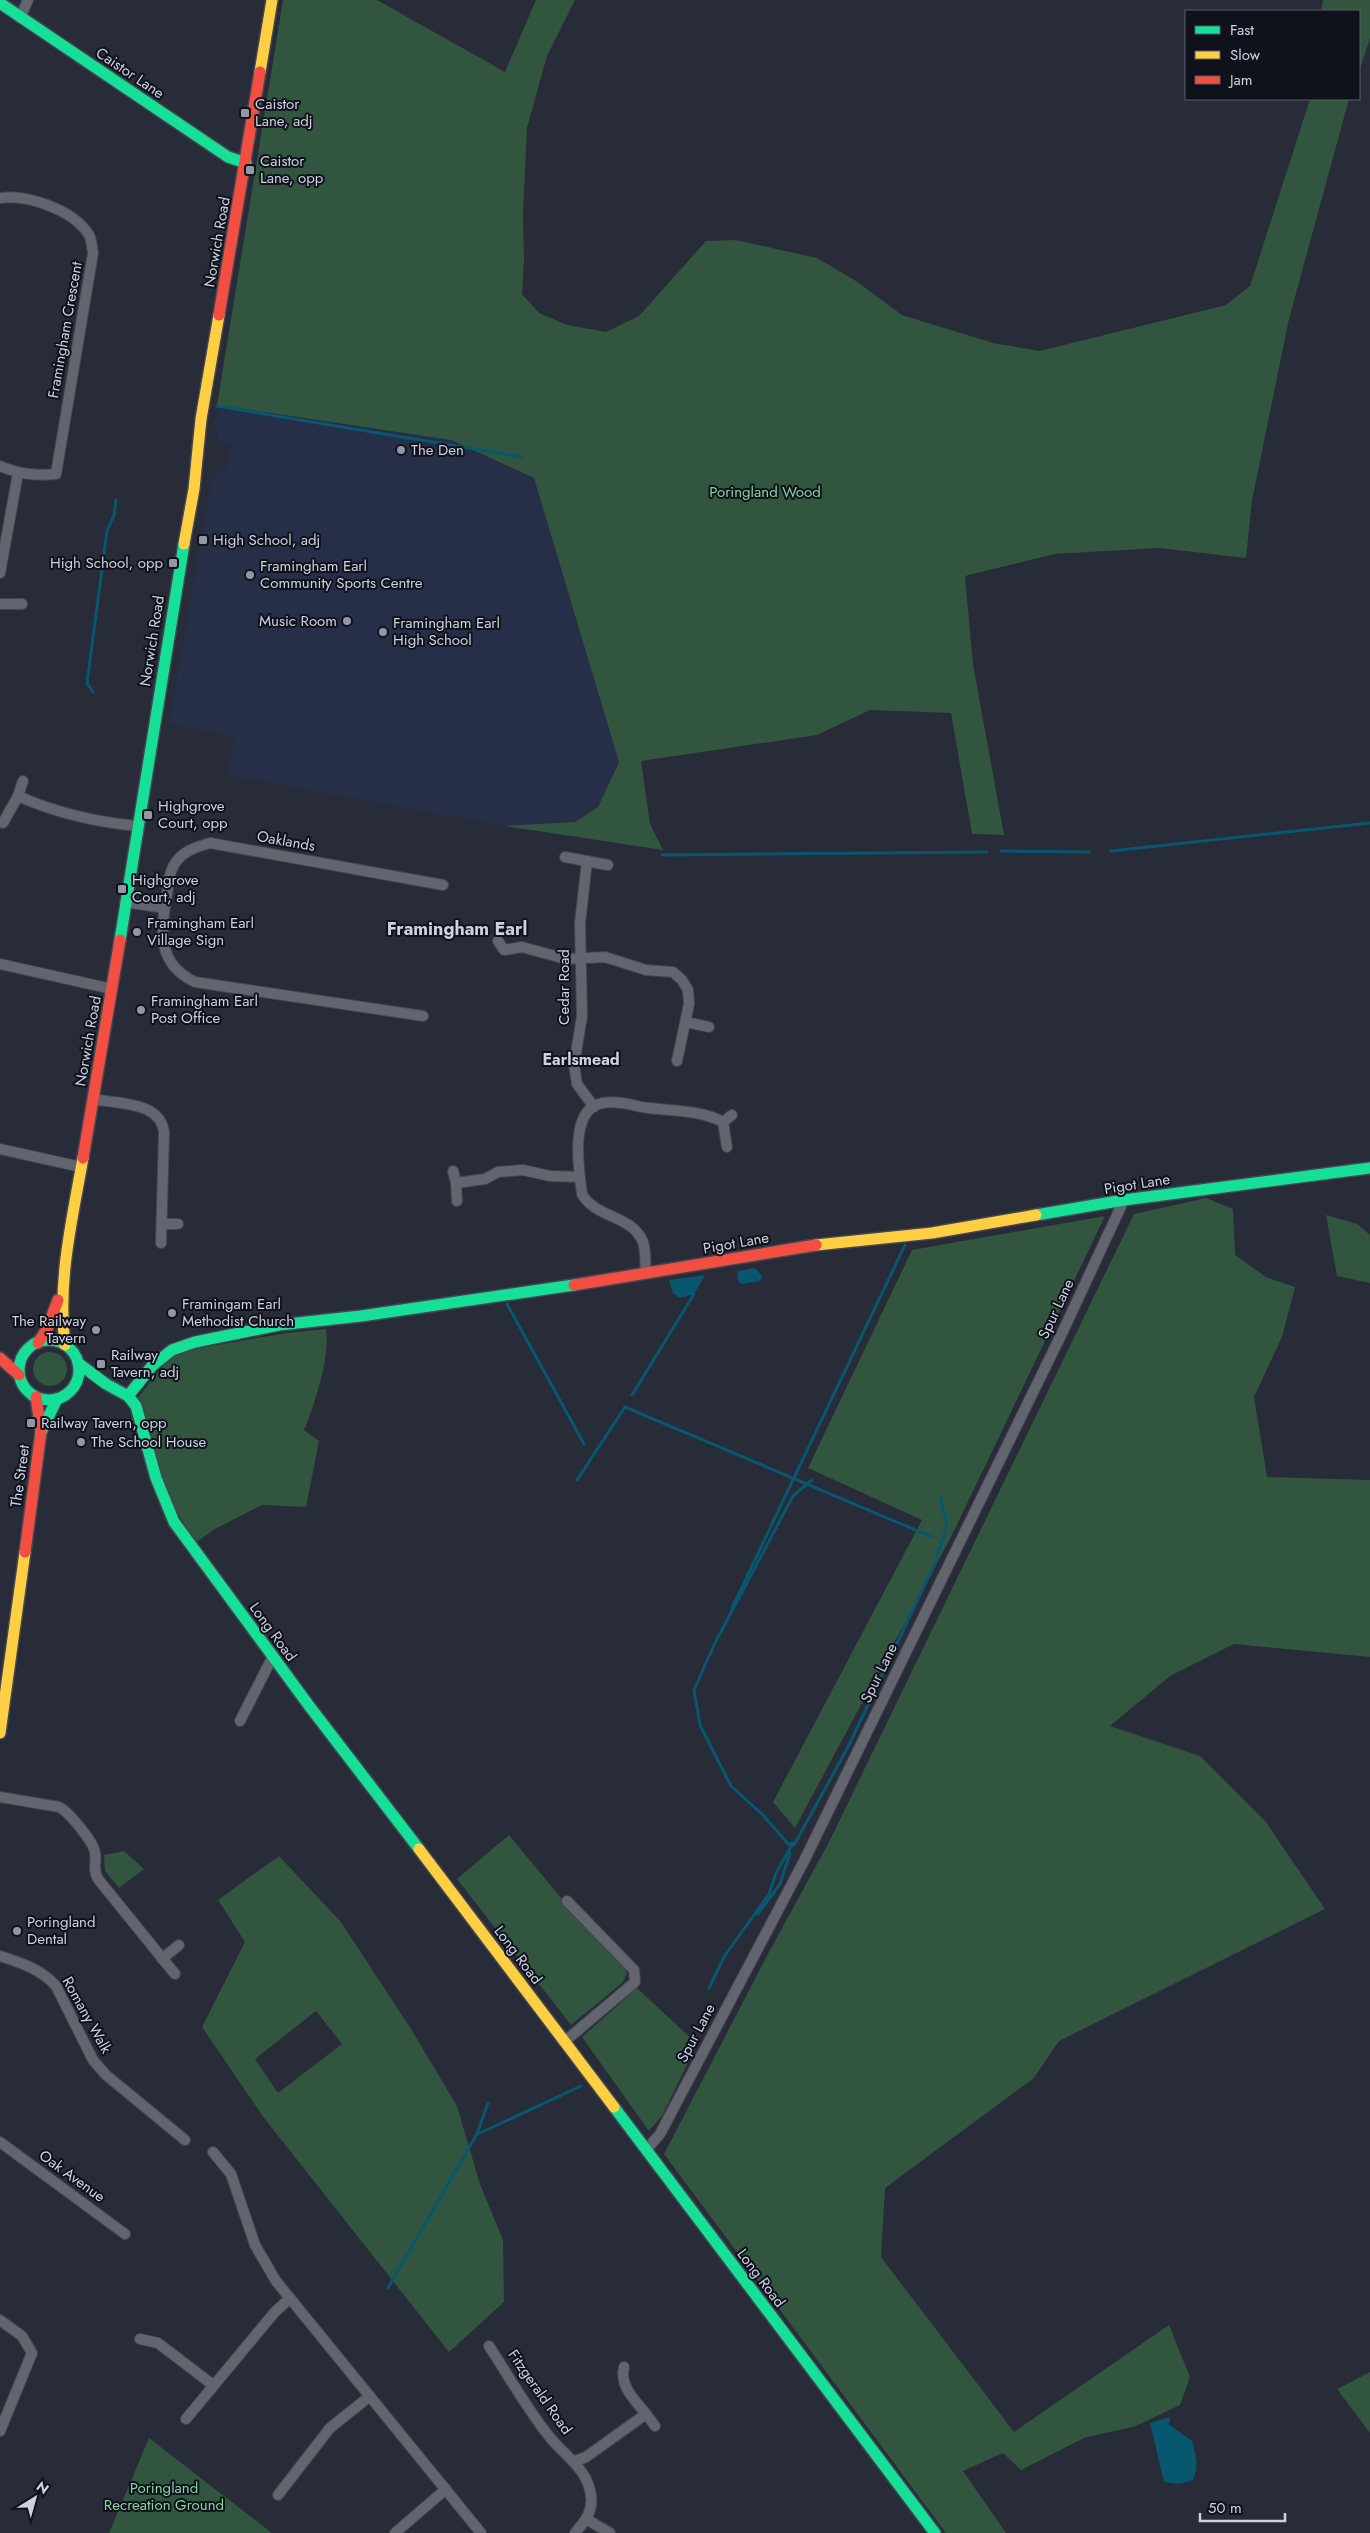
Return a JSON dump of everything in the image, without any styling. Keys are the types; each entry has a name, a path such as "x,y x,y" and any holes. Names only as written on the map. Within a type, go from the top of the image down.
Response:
{"street":[{"path":"20,18 28,0"},
{"name":"Norwich Road","path":"65,1345 62,1321 64,1266 112,989 137,826 194,489 201,419 246,163 272,0"},
{"name":"Caistor Lane","path":"0,3 228,157 246,163"},
{"name":"Framingham Crescent","path":"0,198 15,196 35,200 76,220 90,236 93,253 56,474 36,476 18,473 0,466"},
{"path":"0,573 3,541 18,473"},
{"path":"0,604 22,604"},
{"path":"3,824 18,796 23,781"},
{"path":"18,796 57,812 116,824 137,826"},
{"name":"Oaklands","path":"423,1016 195,982 181,976 172,966 165,951 162,933 164,908 174,865 188,851 210,843 443,885"},
{"path":"565,857 608,865"},
{"name":"Cedar Road","path":"587,861 580,923 579,957 582,1016 574,1065 577,1084 594,1107"},
{"path":"126,902 164,908"},
{"path":"498,941 505,955 522,947 558,958 605,957 646,970 673,972 682,980 688,990 689,1004 676,1062"},
{"path":"0,964 112,989"},
{"path":"686,1022 709,1027"},
{"path":"93,1099 149,1110 162,1121 164,1133 161,1243"},
{"path":"646,1273 643,1242 637,1232 628,1224 585,1201 582,1194 577,1142 580,1126 586,1114 601,1103 613,1102 646,1108 686,1111 712,1116 723,1122"},
{"path":"723,1122 732,1115"},
{"path":"723,1122 726,1146"},
{"path":"0,1149 81,1167"},
{"name":"Pigot Lane","path":"128,1396 152,1366 172,1350 196,1342 279,1325 361,1316 646,1273 792,1248 932,1233 1007,1222 1124,1200 1260,1184 1370,1168"},
{"path":"456,1183 484,1179 498,1172 523,1170 550,1176 579,1177"},
{"path":"453,1171 457,1201"},
{"name":"Spur Lane","path":"646,2150 660,2134 804,1861 1059,1338 1124,1200"},
{"path":"162,1224 178,1224"},
{"name":"Norwich Road","path":"38,1343 47,1329 63,1288"},
{"path":"19,1375 20,1363 24,1353 38,1343 49,1340 65,1345 73,1352 78,1363 79,1373 71,1390"},
{"path":"0,1351 24,1353"},
{"path":"0,1358 19,1375 26,1389 36,1397 48,1400 57,1399 71,1390 106,1384"},
{"path":"78,1363 106,1384 128,1396"},
{"name":"Long Road","path":"128,1396 140,1417 156,1478 174,1522 935,2533"},
{"name":"The Street","path":"0,1733 41,1432 36,1397"},
{"name":"The Street","path":"41,1432 57,1399"},
{"path":"240,1720 273,1656"},
{"path":"0,1797 59,1808 67,1812 93,1845 95,1852 94,1872 174,1974"},
{"path":"564,2042 634,1982 634,1970 567,1901"},
{"path":"162,1959 178,1945"},
{"name":"Romany Walk","path":"0,1956 29,1966 50,1979 56,1986 93,2060 106,2075 186,2140"},
{"name":"Oak Avenue","path":"0,2142 125,2234"},
{"path":"213,2152 232,2174 261,2259 290,2298 481,2533"},
{"path":"186,2419 213,2385 290,2298"},
{"path":"0,2320 22,2336 32,2353 0,2431"},
{"path":"140,2339 158,2343 213,2385"},
{"name":"Fitzgerald Road","path":"489,2346 549,2436 575,2461 591,2494 591,2508 586,2519 575,2533"},
{"path":"624,2367 621,2376 624,2385 655,2426"},
{"path":"278,2496 330,2428 370,2396"},
{"path":"575,2461 586,2457 646,2414"},
{"path":"395,2533 446,2489"},
{"path":"586,2519 610,2533"}],"shaded area":[{"name":"Framingham Earl High School","path":"217,405 451,440 534,478 619,761 663,850 504,826 228,775 235,737 169,723 212,477 226,468 231,447 219,440 215,426"},
{"path":"755,1268 762,1276 760,1281 741,1284 737,1279 738,1271"},
{"path":"705,1275 694,1294 680,1298 673,1293 669,1280"},
{"path":"1170,2417 1169,2425 1192,2441 1196,2456 1196,2470 1193,2480 1179,2484 1164,2482 1150,2423"}],"green space":[{"name":"Poringland Wood","path":"283,0 377,0 505,72 536,0 575,0 547,56 527,128 522,294 539,313 567,325 606,332 639,316 706,241 736,240 817,258 856,281 902,315 993,343 1040,351 1226,305 1250,286 1310,100 1349,100 1289,319 1252,500 1246,558 1159,548 1054,554 965,576 973,664 1004,835 972,834 951,713 870,710 817,735 641,761 650,824 663,850 504,826 575,822 598,807 619,762 534,478 451,440 217,405"},
{"path":"1323,0 1370,0 1370,39 1360,68 1360,10 1321,10"},
{"path":"1206,1198 1233,1209 1235,1255 1266,1277 1295,1287 1282,1337 1254,1397 1267,1477 1370,1480 1370,1657 1234,1644 1170,1676 1110,1726 1200,1756 1266,1822 1325,1909 1059,2041 1034,2078 885,2188 881,2257 1014,2432 1169,2325 1190,2377 1180,2405 1136,2426 1084,2438 1021,2470 1003,2453 963,2471 1006,2533 946,2533 664,2154 769,1952 829,1842 1134,1214"},
{"path":"1326,1215 1357,1224 1370,1235 1370,1283 1337,1276"},
{"path":"1105,1216 952,1535 795,1828 773,1802 922,1520 808,1468 912,1250"},
{"path":"326,1329 327,1340 324,1366 317,1395 304,1430 319,1441 306,1507 262,1505 215,1529 195,1543 169,1498 136,1400 167,1361 182,1351 286,1333"},
{"path":"50,1352 57,1353 62,1357 66,1362 66,1376 62,1381 57,1385 50,1386 43,1385 38,1381 34,1376 33,1369 34,1362 38,1357 43,1353"},
{"path":"509,1835 561,1898 624,1966 627,1974 622,1983 571,2025 457,1879"},
{"path":"124,1851 144,1869 119,1888 105,1871 104,1855"},
{"path":"279,1856 341,1922 411,2029 457,2106 480,2184 503,2240 504,2302 449,2352 264,2118 202,2027 245,1942 218,1900","holes":["316,2011 342,2044 278,2093 255,2059"]},
{"path":"637,1988 697,2044 662,2116 649,2131 582,2037"},
{"path":"1370,2372 1370,2433 1337,2389"},
{"name":"Poringland Recreation Ground","path":"149,2438 272,2533 109,2533"}],"waterway":[{"path":"217,406 522,457"},
{"path":"93,692 87,683 107,531 114,515 116,500"},
{"path":"1111,851 1370,823"},
{"path":"1001,851 1089,852"},
{"path":"662,855 987,852"},
{"path":"732,1608 905,1245"},
{"path":"632,1395 694,1294"},
{"path":"507,1304 584,1444"},
{"path":"577,1480 625,1407 932,1537"},
{"path":"709,1988 724,1957 769,1894 776,1873 793,1843 788,1844 763,1815 731,1786 700,1725 694,1690 715,1643 793,1496 812,1480"},
{"path":"794,1845 847,1749 936,1561 947,1524 940,1497"},
{"path":"758,1914 780,1884 790,1853"},
{"path":"478,2134 581,2086"},
{"path":"388,2288 477,2134 488,2103"}],"traffic: fast":[{"path":"0,3 228,157 246,163"},
{"path":"120,940 184,544"},
{"path":"1036,1215 1124,1200 1370,1168"},
{"path":"128,1396 152,1366 172,1350 195,1342 279,1325 361,1316 574,1285"},
{"path":"49,1340 65,1345 70,1349 74,1354 79,1370 74,1386 70,1391 65,1395 49,1400 33,1395 28,1391 24,1386 19,1370 24,1354 28,1349 33,1345 49,1340"},
{"path":"78,1363 106,1384 128,1396 136,1406 156,1478 174,1522 310,1707 419,1849"},
{"path":"41,1432 57,1399"},
{"path":"614,2107 935,2533"}],"traffic: slow":[{"path":"260,72 272,0"},
{"path":"184,544 194,489 201,419 219,315"},
{"path":"65,1345 63,1321 64,1274 70,1228 83,1158"},
{"path":"816,1245 932,1233 1036,1215"},
{"path":"0,1733 25,1552"},
{"path":"419,1849 614,2107"}],"traffic: jam":[{"path":"219,315 260,72"},
{"path":"83,1158 120,940"},
{"path":"574,1285 816,1245"},
{"path":"38,1343 47,1329 58,1300"},
{"path":"0,1358 19,1375"},
{"path":"25,1552 41,1432 36,1397"}],"place":[{"name":"Caistor Lane, adj","path":"245,113"},
{"name":"Caistor Lane, opp","path":"250,170"},
{"name":"The Den","path":"401,450"},
{"name":"High School, adj","path":"203,540"},
{"name":"High School, opp","path":"173,563"},
{"name":"Framingham Earl Community Sports Centre","path":"250,575"},
{"name":"Music Room","path":"347,621"},
{"name":"Framingham Earl High School","path":"383,632"},
{"name":"Highgrove Court, opp","path":"148,815"},
{"name":"Highgrove Court, adj","path":"122,889"},
{"name":"Framingham Earl Village Sign","path":"137,932"},
{"name":"Framingham Earl Post Office","path":"141,1010"},
{"name":"Framingam Earl Methodist Church","path":"172,1313"},
{"name":"The Railway Tavern","path":"96,1330"},
{"name":"Railway Tavern, adj","path":"101,1364"},
{"name":"Railway Tavern, opp","path":"31,1423"},
{"name":"The School House","path":"81,1442"},
{"name":"Poringland Dental","path":"17,1931"}],"district":[{"name":"Framingham Earl","path":"457,929"},
{"name":"Earlsmead","path":"581,1059"}]}
